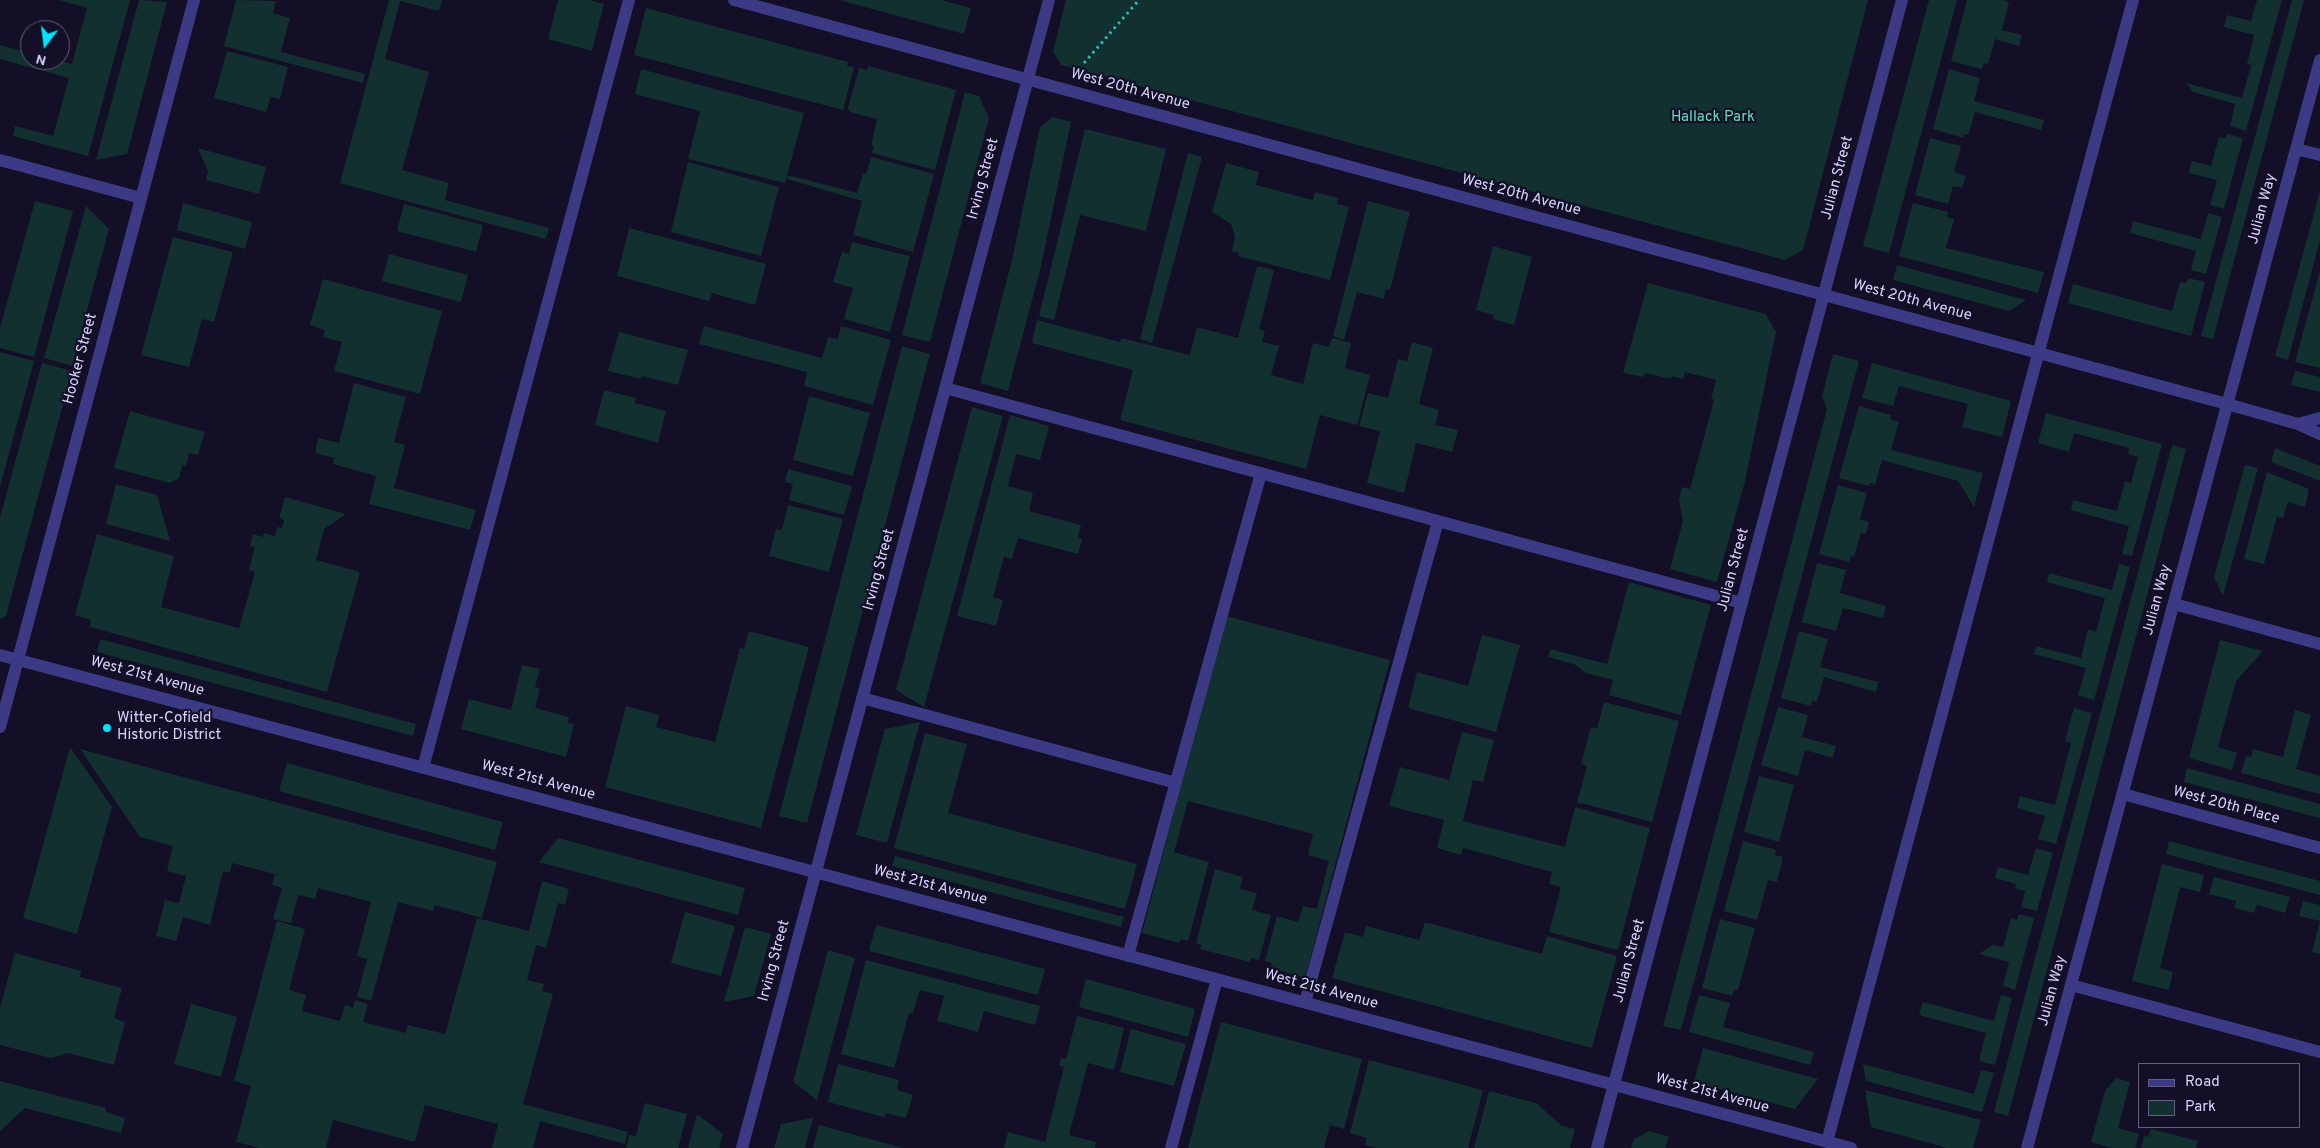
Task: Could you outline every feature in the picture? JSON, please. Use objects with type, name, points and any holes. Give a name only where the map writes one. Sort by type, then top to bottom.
[{"type":"street","name":"Hooker Street","points":[[0,727],[194,0]]},
{"type":"street","points":[[423,768],[629,0]]},
{"type":"street","name":"West 20th Avenue","points":[[734,0],[2227,404],[2298,424],[2320,434]]},
{"type":"street","name":"Irving Street","points":[[742,1148],[1049,0]]},
{"type":"street","name":"Julian Street","points":[[1597,1148],[1902,0]]},
{"type":"street","points":[[1827,1142],[2132,0]]},
{"type":"street","name":"Julian Way","points":[[2028,1148],[2320,60]]},
{"type":"street","points":[[2296,149],[2320,155]]},
{"type":"street","points":[[0,160],[141,198]]},
{"type":"street","points":[[945,388],[1742,603]]},
{"type":"street","points":[[2298,424],[2320,418]]},
{"type":"street","points":[[1128,956],[1261,473]]},
{"type":"street","points":[[1305,1002],[1438,521]]},
{"type":"street","points":[[2174,604],[2320,644]]},
{"type":"street","name":"West 21st Avenue","points":[[0,655],[1851,1148]]},
{"type":"street","points":[[862,698],[1176,783]]},
{"type":"street","name":"West 20th Place","points":[[2123,794],[2320,848]]},
{"type":"street","points":[[1171,1148],[1216,979]]},
{"type":"street","points":[[2071,985],[2320,1052]]},
{"type":"path","points":[[1084,63],[1139,0]]},
{"type":"green space","points":[[59,0],[130,0],[88,156],[13,136],[15,126],[53,136],[69,78],[40,70],[70,70],[70,64],[72,64],[87,8]]},
{"type":"green space","points":[[139,0],[167,2],[127,154],[96,160]]},
{"type":"green space","points":[[236,0],[276,1],[273,13],[290,18],[281,52],[365,74],[363,83],[224,46]]},
{"type":"green space","points":[[389,0],[442,0],[439,11],[400,1],[385,59],[429,72],[402,170],[449,183],[445,200],[549,228],[546,239],[340,183]]},
{"type":"green space","points":[[558,0],[589,0],[604,4],[592,51],[548,39]]},
{"type":"green space","points":[[839,0],[941,0],[971,8],[964,34]]},
{"type":"green space","name":"Hallack Park","points":[[1066,0],[1868,0],[1803,250],[1785,260],[1061,65],[1053,51]]},
{"type":"green space","points":[[1929,0],[1957,0],[1889,253],[1863,246]]},
{"type":"green space","points":[[1967,0],[2003,0],[2009,3],[2002,30],[2022,35],[2019,46],[1995,39],[1988,64],[1984,63],[1982,69],[1951,61]]},
{"type":"green space","points":[[2257,0],[2282,0],[2246,131],[2230,126],[2235,104],[2193,92],[2186,83],[2242,98],[2251,65],[2247,64],[2254,35],[2224,27],[2227,15],[2251,21]]},
{"type":"green space","points":[[2292,0],[2304,0],[2213,339],[2201,336]]},
{"type":"green space","points":[[646,8],[848,62],[847,66],[854,67],[843,110],[634,55]]},
{"type":"green space","points":[[0,45],[20,50],[20,65],[0,59]]},
{"type":"green space","points":[[227,51],[288,67],[280,99],[271,97],[266,112],[214,98]]},
{"type":"green space","points":[[868,66],[956,90],[935,170],[872,153],[874,146],[871,145],[877,119],[850,112],[848,108],[859,68],[867,70]]},
{"type":"green space","points":[[641,69],[804,113],[785,183],[688,159],[700,111],[635,94]]},
{"type":"green space","points":[[1949,69],[1980,78],[1974,101],[2044,120],[2041,130],[1975,112],[1968,135],[1964,134],[1963,138],[1933,129]]},
{"type":"green space","points":[[965,92],[979,96],[989,118],[930,342],[902,335]]},
{"type":"green space","points":[[1053,117],[1071,122],[1041,266],[1008,391],[980,383],[1012,260],[1040,127]]},
{"type":"green space","points":[[1085,129],[1166,149],[1146,231],[1080,215],[1054,320],[1039,316]]},
{"type":"green space","points":[[2227,134],[2243,138],[2224,209],[2210,205],[2217,180],[2189,173],[2192,161],[2211,166],[2219,137],[2225,138]]},
{"type":"green space","points":[[1930,138],[1961,146],[1954,172],[1966,176],[1962,188],[1953,186],[1948,204],[1915,195]]},
{"type":"green space","points":[[198,148],[266,167],[259,194],[206,180],[208,171]]},
{"type":"green space","points":[[1188,153],[1202,157],[1152,343],[1140,339]]},
{"type":"green space","points":[[871,157],[934,174],[913,252],[853,235],[862,201],[787,179],[788,175],[857,193],[863,173],[866,174]]},
{"type":"green space","points":[[688,162],[779,187],[761,256],[671,232]]},
{"type":"green space","points":[[1226,163],[1259,172],[1256,185],[1313,200],[1315,192],[1338,198],[1337,204],[1349,207],[1330,280],[1238,256],[1239,253],[1232,251],[1235,237],[1231,224],[1212,212]]},
{"type":"green space","points":[[2320,191],[2320,240],[2288,360],[2275,356]]},
{"type":"green space","points":[[35,201],[73,211],[34,357],[0,348],[0,328]]},
{"type":"green space","points":[[1368,201],[1410,212],[1390,290],[1386,289],[1384,299],[1357,292],[1344,340],[1333,336]]},
{"type":"green space","points":[[183,203],[252,222],[245,249],[177,230]]},
{"type":"green space","points":[[1913,203],[1948,212],[1947,217],[1954,219],[1946,248],[2044,272],[2038,293],[1899,256]]},
{"type":"green space","points":[[404,204],[483,225],[476,252],[397,231]]},
{"type":"green space","points":[[86,206],[109,229],[72,366],[44,358]]},
{"type":"green space","points":[[2208,213],[2222,217],[2206,274],[2191,270],[2196,251],[2130,233],[2133,221],[2201,239]]},
{"type":"green space","points":[[629,228],[766,264],[755,305],[712,293],[709,301],[617,276]]},
{"type":"green space","points":[[173,237],[233,252],[214,322],[202,319],[189,367],[141,355]]},
{"type":"green space","points":[[852,242],[910,256],[890,332],[844,319],[853,288],[833,282],[842,252],[849,254]]},
{"type":"green space","points":[[1493,246],[1532,257],[1514,325],[1493,319],[1494,315],[1476,310]]},
{"type":"green space","points":[[389,254],[468,275],[461,302],[382,281]]},
{"type":"green space","points":[[1897,265],[2026,300],[2009,311],[1893,280]]},
{"type":"green space","points":[[1257,266],[1274,270],[1259,329],[1265,331],[1262,342],[1279,346],[1271,375],[1303,384],[1313,343],[1329,347],[1332,338],[1351,343],[1345,368],[1370,375],[1357,425],[1320,415],[1306,469],[1120,420],[1133,370],[1032,343],[1037,320],[1120,342],[1121,338],[1190,355],[1197,327],[1238,338]]},
{"type":"green space","points":[[2320,271],[2320,368],[2295,362]]},
{"type":"green space","points":[[2188,278],[2205,282],[2191,336],[2068,303],[2073,284],[2172,311],[2180,282],[2186,283]]},
{"type":"green space","points":[[323,279],[442,311],[420,394],[334,371],[342,342],[323,337],[325,330],[310,325]]},
{"type":"green space","points":[[1648,283],[1766,314],[1776,332],[1745,481],[1717,582],[1670,569],[1683,521],[1679,500],[1682,487],[1690,489],[1714,400],[1711,399],[1716,380],[1685,372],[1683,379],[1672,376],[1671,379],[1645,373],[1644,377],[1623,373]]},
{"type":"green space","points":[[704,326],[822,358],[828,337],[838,339],[841,326],[891,340],[873,405],[804,386],[807,372],[699,344]]},
{"type":"green space","points":[[619,332],[688,350],[678,385],[642,376],[641,379],[608,371]]},
{"type":"green space","points":[[1412,342],[1433,348],[1419,404],[1439,410],[1435,425],[1458,430],[1452,452],[1416,443],[1404,493],[1367,483],[1380,431],[1359,426],[1368,393],[1388,398],[1398,359],[1407,361]]},
{"type":"green space","points":[[902,346],[930,354],[807,823],[779,816]]},
{"type":"green space","points":[[0,352],[34,361],[0,487]]},
{"type":"green space","points":[[1833,354],[1859,361],[1681,1030],[1663,1026],[1827,409],[1822,396]]},
{"type":"green space","points":[[42,363],[72,371],[6,616],[0,619],[0,518]]},
{"type":"green space","points":[[1872,363],[2011,401],[2002,437],[1962,427],[1968,404],[1899,386],[1893,406],[1862,398]]},
{"type":"green space","points":[[2295,371],[2320,377],[2320,392],[2291,385]]},
{"type":"green space","points":[[354,383],[406,397],[394,442],[405,445],[394,488],[476,510],[470,530],[369,504],[376,476],[333,464],[334,458],[315,453],[318,438],[339,443]]},
{"type":"green space","points":[[604,390],[636,398],[635,403],[666,411],[658,443],[595,425]]},
{"type":"green space","points":[[809,396],[870,413],[853,476],[793,460]]},
{"type":"green space","points":[[1859,406],[1891,415],[1890,419],[1899,422],[1891,450],[1983,473],[1974,507],[1958,481],[1882,460],[1875,485],[1870,483],[1869,486],[1839,478]]},
{"type":"green space","points":[[972,407],[1003,416],[924,707],[896,690]]},
{"type":"green space","points":[[130,411],[205,432],[198,455],[189,453],[186,466],[182,465],[179,478],[170,483],[114,468]]},
{"type":"green space","points":[[2046,413],[2162,444],[2132,556],[2122,554],[2129,526],[2071,510],[2073,500],[2117,511],[2125,481],[2131,483],[2138,457],[2128,454],[2129,448],[2074,433],[2069,452],[2038,443]]},
{"type":"green space","points":[[1010,415],[1049,426],[1040,460],[1016,454],[1008,486],[1033,493],[1029,511],[1081,525],[1078,538],[1082,539],[1078,554],[1018,538],[1012,559],[1004,557],[993,597],[1003,600],[996,626],[957,616]]},
{"type":"green space","points":[[2172,445],[2186,449],[2008,1116],[1994,1112]]},
{"type":"green space","points":[[2275,448],[2320,466],[2320,481],[2271,462]]},
{"type":"green space","points":[[2245,465],[2258,468],[2223,596],[2214,577]]},
{"type":"green space","points":[[788,469],[852,486],[844,515],[789,500],[793,484],[785,482]]},
{"type":"green space","points":[[2267,472],[2309,489],[2305,507],[2288,502],[2283,518],[2277,516],[2264,564],[2244,559]]},
{"type":"green space","points":[[116,484],[157,495],[170,541],[106,524]]},
{"type":"green space","points":[[1838,485],[1867,493],[1860,519],[1869,522],[1866,534],[1861,533],[1854,557],[1851,556],[1849,562],[1819,554]]},
{"type":"green space","points":[[285,497],[346,514],[324,529],[316,560],[360,572],[327,692],[90,627],[91,620],[75,615],[97,534],[174,556],[161,607],[239,628],[255,572],[249,570],[255,547],[250,546],[253,534],[263,537],[264,533],[275,536],[277,527],[282,528],[284,520],[279,518]]},
{"type":"green space","points":[[788,505],[843,519],[829,572],[769,556],[776,529],[782,530]]},
{"type":"green space","points":[[1817,563],[1846,570],[1840,593],[1886,606],[1883,618],[1843,608],[1836,631],[1802,622]]},
{"type":"green space","points":[[2119,564],[2130,567],[2094,700],[2078,695],[2086,668],[2034,654],[2036,646],[2081,658],[2088,629],[2096,632],[2105,598],[2047,582],[2049,573],[2112,590]]},
{"type":"green space","points":[[1629,582],[1711,605],[1681,715],[1609,695],[1613,680],[1586,673],[1574,664],[1548,657],[1550,649],[1607,664]]},
{"type":"green space","points":[[1226,616],[1390,660],[1305,978],[1271,968],[1272,963],[1265,961],[1277,916],[1298,922],[1303,906],[1317,909],[1329,861],[1308,855],[1313,834],[1188,801],[1174,852],[1209,862],[1188,941],[1181,939],[1179,943],[1142,933]]},
{"type":"green space","points":[[749,631],[809,647],[761,828],[605,787],[626,706],[659,715],[656,727],[715,742],[740,648],[744,649]]},
{"type":"green space","points":[[1799,631],[1828,639],[1820,667],[1878,682],[1876,692],[1824,677],[1817,702],[1812,701],[1811,706],[1781,698]]},
{"type":"green space","points":[[1482,635],[1520,645],[1496,732],[1408,708],[1417,672],[1468,686]]},
{"type":"green space","points":[[100,639],[416,724],[413,736],[97,652]]},
{"type":"green space","points":[[2220,640],[2263,651],[2236,681],[2218,747],[2237,753],[2232,770],[2189,758]]},
{"type":"green space","points":[[522,665],[540,669],[535,687],[540,689],[535,708],[569,717],[568,723],[574,724],[566,757],[461,729],[469,699],[511,710]]},
{"type":"green space","points":[[1604,702],[1679,721],[1652,822],[1577,802],[1587,766],[1581,764],[1591,727],[1597,728]]},
{"type":"green space","points":[[1778,707],[1808,715],[1802,737],[1836,746],[1833,758],[1805,750],[1798,776],[1761,765]]},
{"type":"green space","points":[[2074,708],[2092,713],[2056,844],[2038,839],[2045,816],[2017,808],[2020,796],[2055,805],[2071,743],[2065,741]]},
{"type":"green space","points":[[2295,710],[2311,715],[2296,769],[2320,776],[2320,794],[2241,773],[2246,756],[2251,757],[2253,749],[2283,757]]},
{"type":"green space","points":[[920,722],[887,843],[856,835],[885,729]]},
{"type":"green space","points":[[1462,732],[1494,740],[1483,782],[1473,780],[1463,821],[1565,847],[1575,807],[1650,828],[1618,950],[1549,932],[1561,887],[1549,884],[1552,872],[1463,848],[1461,855],[1437,848],[1444,820],[1389,806],[1400,767],[1449,780]]},
{"type":"green space","points":[[925,733],[967,744],[948,813],[1137,864],[1125,909],[894,848]]},
{"type":"green space","points":[[70,747],[112,807],[77,934],[23,918]]},
{"type":"green space","points":[[80,749],[497,862],[482,918],[435,905],[433,911],[398,902],[371,1001],[357,997],[367,959],[357,956],[371,902],[318,888],[315,899],[298,895],[291,923],[273,919],[282,888],[272,885],[275,874],[232,863],[230,873],[223,871],[210,925],[183,917],[176,941],[156,936],[165,900],[179,903],[186,876],[167,871],[173,846],[140,837]]},
{"type":"green space","points":[[287,763],[503,822],[495,850],[279,791]]},
{"type":"green space","points":[[2187,768],[2320,804],[2320,818],[2184,782]]},
{"type":"green space","points":[[1759,776],[1794,785],[1779,842],[1744,832]]},
{"type":"green space","points":[[558,838],[745,888],[738,915],[539,862]]},
{"type":"green space","points":[[1743,841],[1776,850],[1775,855],[1783,857],[1777,882],[1768,880],[1757,920],[1724,911]]},
{"type":"green space","points":[[2169,841],[2320,881],[2320,895],[2166,854]]},
{"type":"green space","points":[[2036,848],[2053,853],[2037,911],[2021,907],[2025,891],[2015,888],[2016,884],[1995,878],[1998,867],[2028,875]]},
{"type":"green space","points":[[895,856],[1124,917],[1121,927],[892,866]]},
{"type":"green space","points":[[2162,864],[2204,875],[2200,892],[2180,887],[2160,968],[2173,972],[2169,990],[2132,981]]},
{"type":"green space","points":[[1215,869],[1243,877],[1240,889],[1257,893],[1252,910],[1271,915],[1259,960],[1251,958],[1250,962],[1200,949],[1201,945],[1196,943]]},
{"type":"green space","points":[[2214,877],[2290,897],[2285,913],[2257,905],[2254,913],[2235,908],[2236,901],[2209,894]]},
{"type":"green space","points":[[542,881],[569,889],[565,905],[558,903],[546,948],[536,945],[527,980],[544,984],[542,991],[553,994],[523,1104],[628,1132],[625,1144],[540,1121],[533,1148],[492,1148],[498,1124],[425,1105],[415,1142],[333,1120],[326,1148],[260,1148],[236,1142],[251,1086],[234,1081],[277,921],[305,929],[289,990],[306,995],[302,1011],[340,1021],[345,1005],[353,1008],[355,1000],[368,1004],[363,1022],[406,1033],[408,1025],[445,1034],[477,918],[529,931]]},
{"type":"green space","points":[[2303,901],[2320,905],[2320,921],[2299,916]]},
{"type":"green space","points":[[685,912],[735,926],[721,976],[671,963]]},
{"type":"green space","points":[[2019,914],[2034,918],[2015,990],[2003,986],[2009,962],[1979,954],[1992,945],[2003,947],[2011,918],[2017,920]]},
{"type":"green space","points":[[1720,919],[1755,928],[1738,990],[1734,990],[1732,996],[1702,988]]},
{"type":"green space","points":[[2320,921],[2320,954],[2312,952]]},
{"type":"green space","points":[[1425,922],[1542,954],[1547,936],[1617,956],[1592,1048],[1332,978],[1345,932],[1363,937],[1366,926],[1419,940]]},
{"type":"green space","points":[[876,925],[1045,969],[1038,995],[869,951]]},
{"type":"green space","points":[[745,927],[771,934],[754,996],[724,1002]]},
{"type":"green space","points":[[828,950],[855,958],[817,1100],[793,1082]]},
{"type":"green space","points":[[15,953],[81,971],[80,977],[122,988],[114,1018],[125,1022],[114,1065],[68,1053],[51,1058],[0,1045],[0,1008]]},
{"type":"green space","points":[[866,960],[1040,1006],[1035,1025],[984,1011],[978,1032],[937,1021],[944,996],[920,990],[913,1013],[909,1013],[894,1068],[841,1054]]},
{"type":"green space","points":[[1086,979],[1195,1009],[1188,1037],[1079,1007]]},
{"type":"green space","points":[[1699,995],[1730,1003],[1723,1027],[1814,1052],[1810,1065],[1689,1032]]},
{"type":"green space","points":[[2001,995],[2012,998],[1995,1065],[1979,1061],[1986,1033],[1919,1015],[1923,1002],[1994,1021]]},
{"type":"green space","points":[[191,1004],[237,1017],[221,1077],[174,1064]]},
{"type":"green space","points":[[1077,1016],[1124,1028],[1114,1070],[1088,1063],[1069,1135],[1096,1142],[1095,1148],[1004,1148],[1008,1132],[1045,1142],[1064,1067],[1059,1065],[1061,1058],[1066,1059]]},
{"type":"green space","points":[[1221,1022],[1362,1059],[1344,1129],[1330,1125],[1324,1148],[1188,1148]]},
{"type":"green space","points":[[1131,1029],[1186,1044],[1174,1086],[1120,1072]]},
{"type":"green space","points":[[1703,1048],[1818,1079],[1795,1109],[1694,1082]]},
{"type":"green space","points":[[1369,1060],[1483,1090],[1468,1148],[1377,1148],[1365,1145],[1367,1138],[1350,1133]]},
{"type":"green space","points":[[838,1064],[899,1080],[897,1090],[913,1095],[906,1118],[886,1113],[884,1117],[828,1102]]},
{"type":"green space","points":[[1863,1064],[1974,1094],[1981,1070],[1994,1073],[1982,1112],[1866,1081]]},
{"type":"green space","points":[[2116,1078],[2130,1082],[2118,1128],[2139,1134],[2135,1148],[2112,1148],[2091,1142],[2105,1091]]},
{"type":"green space","points":[[0,1081],[106,1108],[106,1112],[125,1118],[121,1133],[25,1108],[0,1131]]},
{"type":"green space","points":[[1865,1090],[1981,1120],[1973,1148],[1947,1148],[1871,1127]]},
{"type":"green space","points":[[1489,1091],[1536,1103],[1562,1126],[1575,1129],[1570,1148],[1474,1148]]},
{"type":"green space","points":[[645,1103],[687,1114],[678,1148],[626,1148],[629,1135],[636,1136]]},
{"type":"green space","points":[[697,1114],[723,1134],[719,1148],[688,1148]]},
{"type":"green space","points":[[813,1118],[805,1148],[774,1148],[781,1124]]},
{"type":"green space","points":[[819,1125],[903,1148],[813,1148]]},
{"type":"green space","points":[[2151,1129],[2198,1141],[2196,1148],[2141,1148],[2144,1136],[2148,1137]]},
{"type":"green space","points":[[1649,1131],[1669,1137],[1665,1148],[1631,1148],[1634,1139]]},
{"type":"place","name":"Witter-Cofield Historic District","points":[[107,728]]}]
